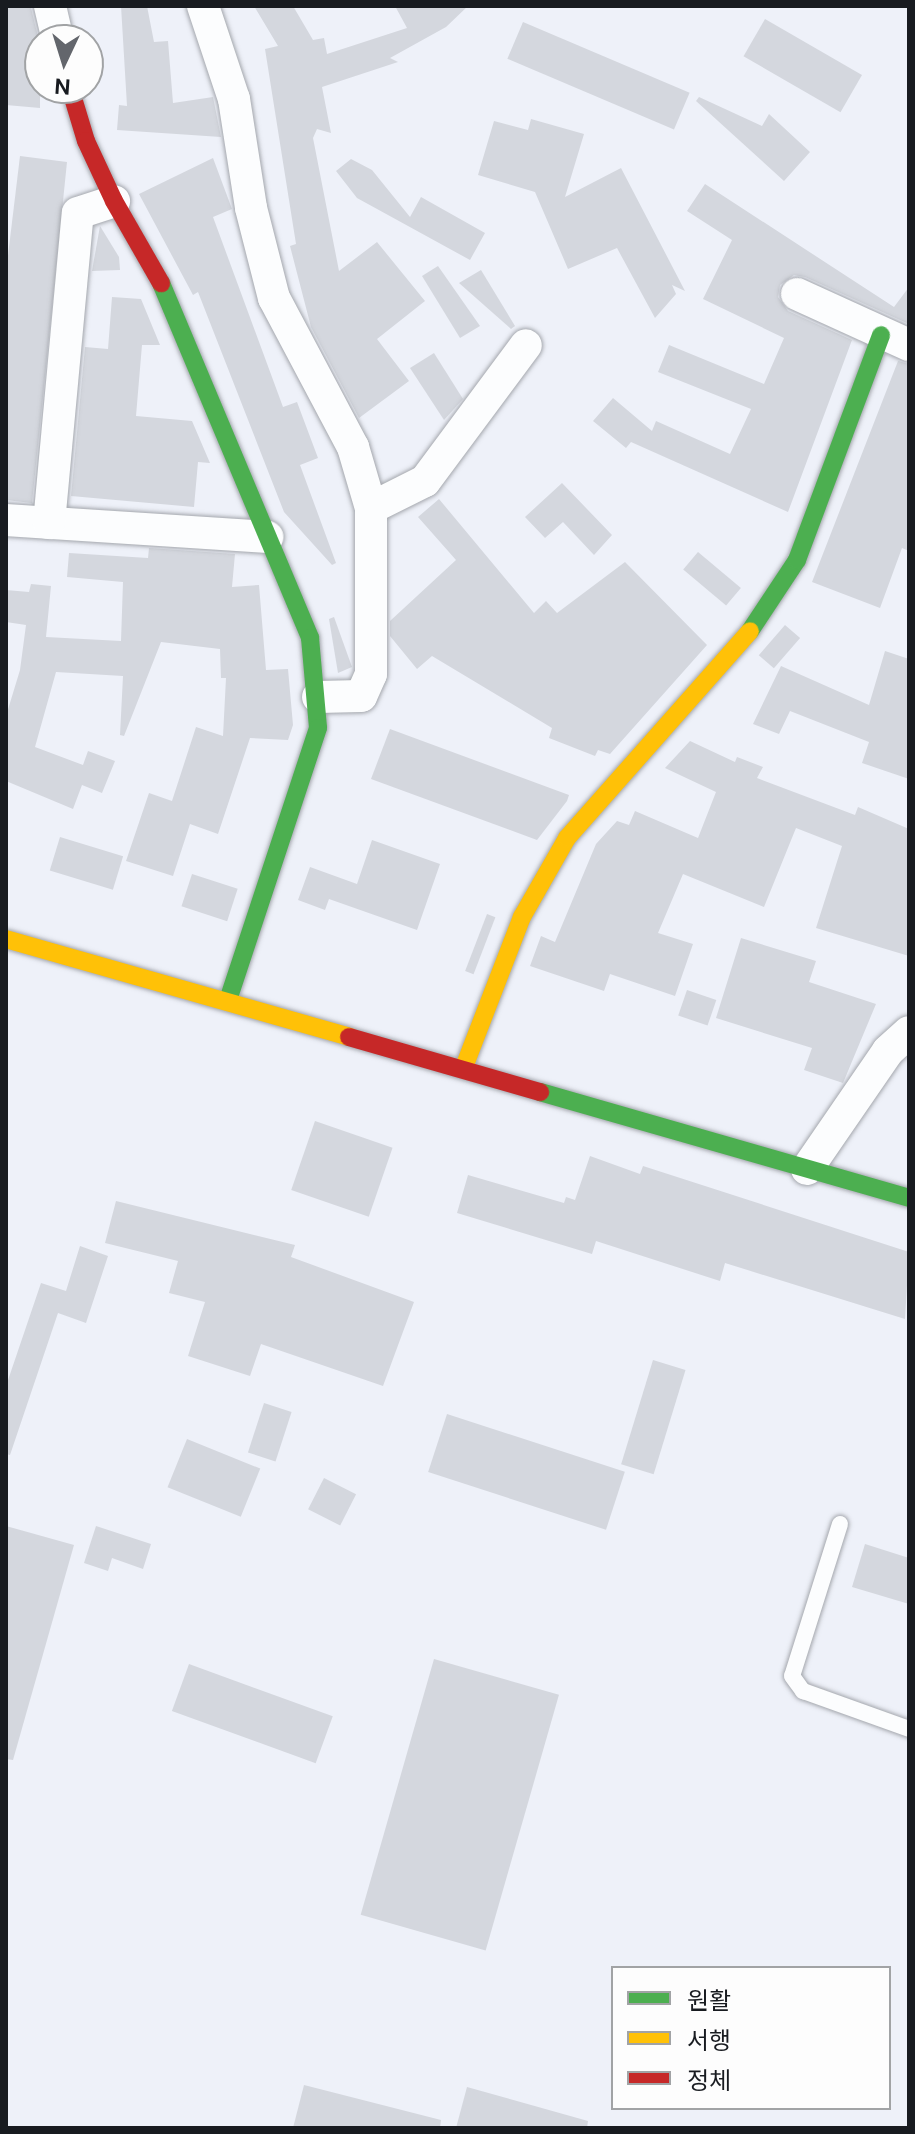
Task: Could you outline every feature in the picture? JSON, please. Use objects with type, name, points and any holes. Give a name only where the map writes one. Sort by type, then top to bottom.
[{"type":"street","points":[[203,6],[234,99],[251,208],[274,298],[353,447],[371,508],[371,674],[361,696],[318,697]]},
{"type":"street","points":[[75,104],[86,141],[114,201],[155,268],[310,638],[318,697],[318,728],[228,1000]]},
{"type":"street","points":[[49,523],[78,213],[114,201]]},
{"type":"street","points":[[464,1067],[522,917],[567,838],[695,699],[754,626],[797,560],[895,340],[797,294]]},
{"type":"street","points":[[371,508],[425,481],[526,345]]},
{"type":"street","points":[[6,520],[267,537]]},
{"type":"street","points":[[6,939],[464,1067],[909,1198]]},
{"type":"street","points":[[807,1169],[888,1051],[909,1032]]},
{"type":"lane","points":[[840,1524],[792,1676],[803,1691],[909,1729]]},
{"type":"building","points":[[6,6],[31,8],[35,24],[24,24],[24,104],[40,104],[40,108],[6,105]]},
{"type":"building","points":[[121,6],[147,6],[154,42],[168,41],[173,103],[213,97],[221,137],[117,130],[119,105],[127,106]]},
{"type":"building","points":[[254,6],[293,6],[313,40],[324,38],[327,54],[407,28],[395,6],[468,6],[446,27],[390,58],[398,62],[322,87],[331,133],[317,129],[313,138],[339,271],[377,242],[425,301],[377,339],[409,381],[359,418],[311,327],[290,246],[296,244],[265,49],[278,46]]},
{"type":"building","points":[[765,19],[862,75],[840,112],[744,56]]},
{"type":"building","points":[[523,22],[690,93],[674,130],[507,59]]},
{"type":"building","points":[[699,97],[762,126],[769,114],[810,152],[784,181],[696,101]]},
{"type":"building","points":[[531,119],[584,134],[565,197],[621,168],[685,291],[672,285],[676,294],[655,318],[617,248],[568,269],[535,192],[478,175],[494,121],[528,130]]},
{"type":"building","points":[[20,156],[67,162],[32,503],[6,500],[6,272]]},
{"type":"building","points":[[213,158],[232,209],[213,217],[283,407],[297,402],[318,458],[300,465],[336,563],[332,565],[284,512],[198,292],[193,295],[139,194]]},
{"type":"building","points":[[351,159],[372,170],[410,217],[421,197],[485,233],[470,260],[357,198],[336,171]]},
{"type":"building","points":[[705,184],[894,307],[909,287],[909,324],[805,277],[794,275],[780,285],[778,297],[788,311],[852,340],[788,512],[631,442],[626,448],[593,421],[613,398],[652,431],[656,421],[730,454],[751,409],[658,372],[669,345],[764,384],[784,338],[703,299],[732,240],[687,211]]},
{"type":"building","points":[[100,226],[119,257],[120,270],[92,271]]},
{"type":"building","points":[[438,266],[480,326],[460,338],[422,276]]},
{"type":"building","points":[[481,270],[515,326],[511,329],[459,283]]},
{"type":"building","points":[[112,297],[141,299],[160,345],[142,345],[136,416],[192,421],[210,463],[198,462],[194,507],[71,496],[85,347],[108,349]]},
{"type":"building","points":[[434,353],[463,399],[444,420],[410,368]]},
{"type":"building","points":[[898,361],[909,364],[909,551],[902,548],[880,608],[812,582]]},
{"type":"building","points":[[562,483],[612,535],[594,555],[563,522],[545,538],[525,517]]},
{"type":"building","points":[[439,499],[534,613],[546,601],[557,613],[625,562],[707,645],[610,754],[598,750],[595,756],[549,738],[552,728],[432,656],[417,669],[390,636],[390,621],[456,560],[418,517]]},
{"type":"building","points":[[149,548],[235,554],[232,587],[259,585],[266,670],[288,669],[293,725],[288,740],[250,738],[218,834],[190,824],[173,876],[126,861],[149,793],[172,801],[196,727],[223,736],[226,678],[221,678],[220,649],[161,642],[124,736],[120,735],[123,676],[56,672],[35,747],[83,765],[88,751],[115,761],[102,793],[82,785],[73,809],[6,781],[6,716],[20,670],[26,625],[6,622],[6,590],[29,592],[31,584],[51,586],[46,637],[121,641],[123,582],[67,577],[69,553],[148,558]]},
{"type":"building","points":[[698,552],[741,588],[726,606],[683,570]]},
{"type":"building","points":[[334,617],[352,667],[338,673],[329,619]]},
{"type":"building","points":[[785,625],[800,638],[774,668],[759,655]]},
{"type":"building","points":[[885,651],[909,659],[909,779],[862,763],[869,742],[790,711],[779,734],[753,724],[781,666],[869,705]]},
{"type":"building","points":[[390,729],[569,795],[567,801],[537,840],[371,779]]},
{"type":"building","points":[[690,741],[735,762],[737,757],[763,767],[757,778],[855,815],[858,807],[909,829],[909,956],[816,928],[842,846],[796,828],[764,907],[683,874],[658,933],[693,944],[675,996],[610,974],[604,991],[530,966],[541,936],[555,942],[596,844],[617,821],[629,825],[635,811],[698,838],[716,792],[665,768]]},
{"type":"building","points":[[60,837],[123,856],[113,890],[50,870]]},
{"type":"building","points":[[372,840],[440,864],[417,930],[329,899],[325,910],[298,900],[310,867],[357,884]]},
{"type":"building","points":[[192,874],[238,889],[227,921],[181,906]]},
{"type":"building","points":[[487,914],[495,917],[474,974],[465,971]]},
{"type":"building","points":[[741,938],[816,961],[809,982],[876,1004],[843,1083],[804,1070],[812,1048],[716,1018]]},
{"type":"building","points":[[687,990],[716,1000],[708,1026],[678,1016]]},
{"type":"building","points":[[315,1121],[393,1148],[369,1217],[291,1190]]},
{"type":"building","points":[[590,1156],[640,1174],[643,1166],[909,1252],[905,1319],[725,1263],[720,1281],[596,1241],[592,1254],[457,1213],[468,1175],[564,1203],[566,1197],[575,1200]]},
{"type":"building","points":[[116,1201],[295,1245],[291,1257],[414,1302],[383,1386],[261,1344],[250,1376],[188,1356],[205,1302],[169,1293],[178,1261],[105,1243]]},
{"type":"building","points":[[80,1246],[108,1256],[86,1323],[58,1313],[10,1455],[6,1454],[6,1386],[41,1283],[66,1291]]},
{"type":"building","points":[[653,1360],[686,1370],[654,1474],[621,1464]]},
{"type":"building","points":[[264,1403],[292,1412],[276,1461],[248,1452]]},
{"type":"building","points":[[447,1414],[625,1472],[606,1530],[428,1472]]},
{"type":"building","points":[[187,1439],[260,1469],[241,1517],[168,1487]]},
{"type":"building","points":[[324,1478],[356,1494],[340,1526],[308,1509]]},
{"type":"building","points":[[6,1526],[74,1545],[13,1760],[6,1759]]},
{"type":"building","points":[[96,1526],[151,1544],[143,1569],[112,1558],[108,1571],[84,1563]]},
{"type":"building","points":[[865,1544],[909,1558],[909,1604],[852,1587]]},
{"type":"building","points":[[434,1659],[559,1695],[486,1951],[361,1915]]},
{"type":"building","points":[[189,1664],[333,1716],[316,1763],[172,1711]]},
{"type":"building","points":[[304,2085],[441,2120],[440,2128],[293,2128]]},
{"type":"building","points":[[467,2087],[588,2121],[587,2128],[456,2128]]},
{"type":"traffic: fast","points":[[161,283],[310,638],[318,728],[228,1000]]},
{"type":"traffic: fast","points":[[750,631],[797,560],[881,335]]},
{"type":"traffic: fast","points":[[540,1092],[909,1198]]},
{"type":"traffic: slow","points":[[464,1067],[522,917],[567,838],[750,631]]},
{"type":"traffic: slow","points":[[6,939],[349,1037]]},
{"type":"traffic: jam","points":[[75,104],[86,141],[114,201],[161,283]]},
{"type":"traffic: jam","points":[[349,1037],[540,1092]]}]
